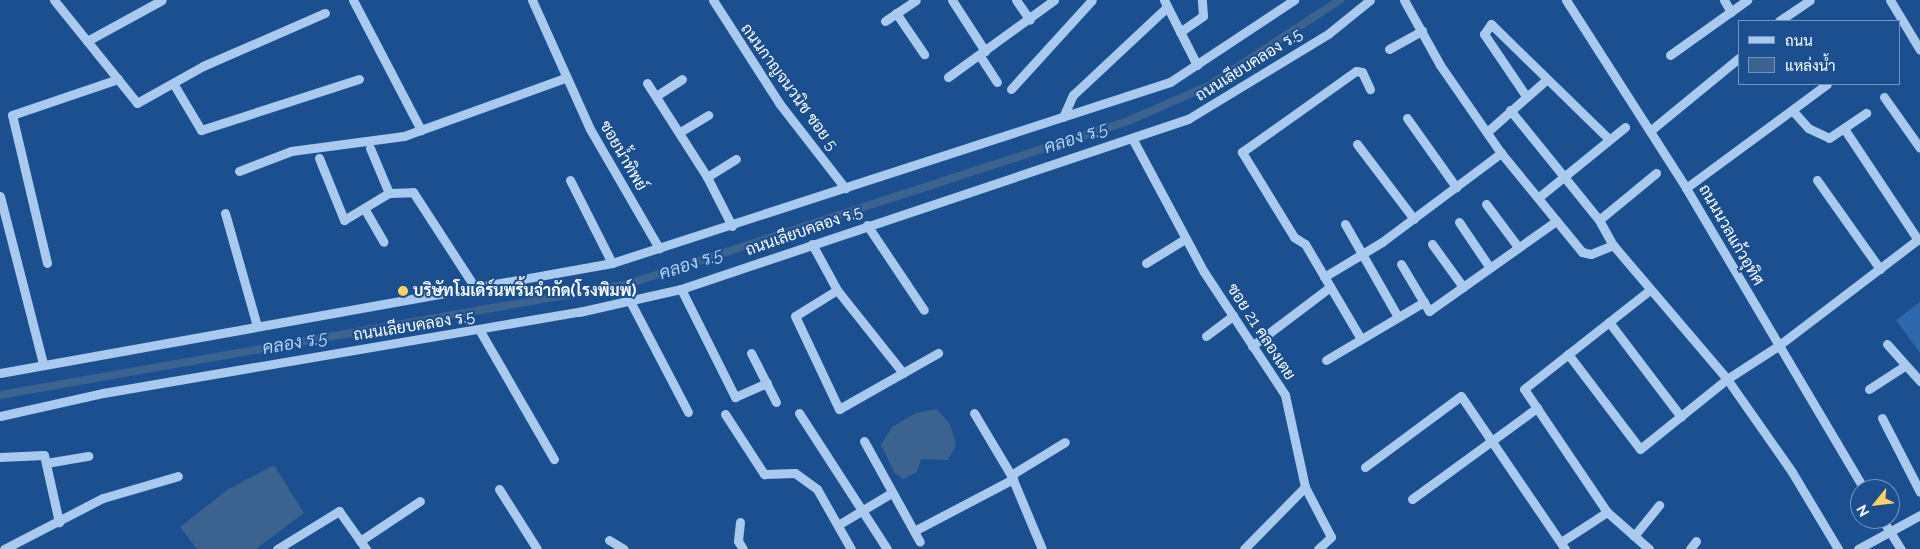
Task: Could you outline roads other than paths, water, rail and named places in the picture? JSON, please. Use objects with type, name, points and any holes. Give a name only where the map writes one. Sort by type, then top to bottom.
[{"type":"street","points":[[54,0],[137,103],[173,83],[325,13]]},
{"type":"street","points":[[87,41],[162,0]]},
{"type":"street","points":[[353,0],[421,130]]},
{"type":"street","name":"ซอยน้ำทิพย์","points":[[532,0],[565,78],[659,248]]},
{"type":"street","name":"ถนนกาญจนวนิช ซอย 5","points":[[713,0],[779,104],[845,188]]},
{"type":"street","points":[[885,21],[916,0]]},
{"type":"street","points":[[952,0],[997,82]]},
{"type":"street","points":[[1016,0],[1030,20]]},
{"type":"street","points":[[948,77],[1030,20],[1054,0]]},
{"type":"street","points":[[1011,89],[1092,0]]},
{"type":"street","points":[[1180,32],[1203,16],[1202,0]]},
{"type":"street","name":"ถนนเลียบคลอง ร.5","points":[[0,373],[257,326],[476,289],[612,263],[732,226],[1170,82],[1294,0]]},
{"type":"street","name":"ถนนเลียบคลอง ร.5","points":[[0,416],[103,393],[480,330],[631,302],[682,289],[867,225],[1132,138],[1218,104],[1356,15],[1370,0]]},
{"type":"street","points":[[1404,0],[1501,153],[1556,220],[1587,254],[1613,245]]},
{"type":"street","name":"ถนนนวลแก้วอุทิศ","points":[[1566,0],[1686,188],[1858,479]]},
{"type":"street","points":[[1724,0],[1731,12]]},
{"type":"street","points":[[1670,56],[1747,0]]},
{"type":"street","points":[[1890,0],[1920,50]]},
{"type":"street","points":[[1780,20],[1806,3]]},
{"type":"street","points":[[1063,117],[1073,95],[1165,4],[1197,65]]},
{"type":"street","points":[[896,14],[924,54]]},
{"type":"street","points":[[1526,96],[1484,34],[1487,27],[1491,24],[1546,80],[1609,139]]},
{"type":"street","points":[[1900,32],[1907,28]]},
{"type":"street","points":[[1389,49],[1422,31]]},
{"type":"street","points":[[1650,131],[1738,59]]},
{"type":"street","points":[[1361,339],[1324,277],[1242,152],[1356,72],[1362,72],[1370,88]]},
{"type":"street","points":[[239,171],[291,150],[388,139],[421,130],[565,78]]},
{"type":"street","points":[[173,83],[201,130],[359,79]]},
{"type":"street","points":[[656,96],[682,79]]},
{"type":"street","points":[[48,263],[12,115],[118,80]]},
{"type":"street","points":[[1487,132],[1546,80]]},
{"type":"street","points":[[647,83],[707,177],[732,226]]},
{"type":"street","points":[[1686,188],[1826,85]]},
{"type":"street","points":[[1884,97],[1920,148]]},
{"type":"street","points":[[1510,110],[1599,220],[1613,245],[1727,378],[1792,472],[1838,549]]},
{"type":"street","points":[[1792,110],[1823,137],[1832,138],[1866,113]]},
{"type":"street","points":[[680,132],[708,115]]},
{"type":"street","points":[[1407,118],[1456,187]]},
{"type":"street","points":[[1539,197],[1563,175],[1625,127]]},
{"type":"street","points":[[1568,354],[1640,449],[1727,378],[1778,346],[1919,239],[1845,130]]},
{"type":"street","name":"ซอย 21 คลองเตย","points":[[1132,138],[1185,239],[1284,395],[1305,487],[1331,537],[1318,549]]},
{"type":"street","points":[[1357,144],[1414,219]]},
{"type":"street","points":[[370,148],[389,193]]},
{"type":"street","points":[[1324,277],[1414,219],[1501,153]]},
{"type":"street","points":[[319,158],[344,220],[389,193],[414,192],[476,289]]},
{"type":"street","points":[[707,177],[736,159]]},
{"type":"street","points":[[1599,220],[1656,173]]},
{"type":"street","points":[[570,180],[612,263]]},
{"type":"street","points":[[1817,180],[1880,269]]},
{"type":"street","points":[[0,196],[43,364]]},
{"type":"street","points":[[1486,204],[1518,247]]},
{"type":"street","points":[[364,208],[384,242]]},
{"type":"street","points":[[225,213],[257,326]]},
{"type":"street","points":[[1400,264],[1429,311],[1556,220]]},
{"type":"street","points":[[1459,222],[1490,268]]},
{"type":"street","points":[[1345,224],[1398,317]]},
{"type":"street","points":[[867,225],[924,310]]},
{"type":"street","points":[[1146,262],[1185,239]]},
{"type":"street","points":[[812,244],[836,290],[903,373]]},
{"type":"street","points":[[1432,244],[1463,287]]},
{"type":"street","points":[[1252,346],[1330,287]]},
{"type":"street","points":[[682,289],[735,397],[767,383]]},
{"type":"street","points":[[836,290],[795,316],[839,409],[938,353]]},
{"type":"street","points":[[1649,549],[1607,512],[1524,389],[1650,290]]},
{"type":"street","points":[[631,302],[688,412]]},
{"type":"street","points":[[1326,360],[1424,302]]},
{"type":"street","points":[[1206,336],[1233,316]]},
{"type":"street","points":[[1609,322],[1681,417]]},
{"type":"street","points":[[480,330],[554,459]]},
{"type":"street","points":[[1888,344],[1903,367],[1920,381]]},
{"type":"street","points":[[751,353],[776,402]]},
{"type":"street","points":[[1869,389],[1903,367]]},
{"type":"street","points":[[1365,467],[1461,396],[1563,546],[1607,512]]},
{"type":"street","points":[[1412,499],[1536,408]]},
{"type":"street","points":[[974,413],[1012,477],[1042,549]]},
{"type":"street","points":[[725,414],[759,469],[769,475],[795,473],[817,489],[851,549]]},
{"type":"street","points":[[799,414],[866,510],[887,549]]},
{"type":"street","points":[[1882,418],[1920,492]]},
{"type":"street","points":[[864,441],[920,542]]},
{"type":"street","points":[[914,530],[1012,477],[1065,442]]},
{"type":"street","points":[[0,457],[40,452],[46,463],[59,522]]},
{"type":"street","points":[[46,463],[88,456]]},
{"type":"street","points":[[4,549],[102,498],[178,476]]},
{"type":"street","points":[[1244,549],[1305,487]]},
{"type":"street","points":[[499,489],[537,549]]},
{"type":"street","points":[[838,524],[866,510],[888,495]]},
{"type":"street","points":[[277,549],[339,511],[363,545],[420,501]]},
{"type":"street","points":[[1634,536],[1659,505]]},
{"type":"street","points":[[1858,549],[1888,530],[1920,516]]},
{"type":"street","points":[[740,522],[738,540],[742,549]]},
{"type":"street","points":[[1888,530],[1901,549]]},
{"type":"street","points":[[609,540],[621,548]]},
{"type":"water","points":[[937,409],[950,424],[956,445],[948,460],[921,459],[917,472],[903,479],[894,472],[881,445],[892,427],[916,413]]},
{"type":"water","points":[[274,465],[304,513],[256,549],[197,549],[180,527],[227,490]]},
{"type":"waterway","name":"คลอง ร.5","points":[[0,395],[628,284],[1128,121],[1208,86],[1340,0]]},
{"type":"place","name":"บริษัทโมเดิร์นพริ้นจำกัด(โรงพิมพ์)","points":[[403,291]]}]
